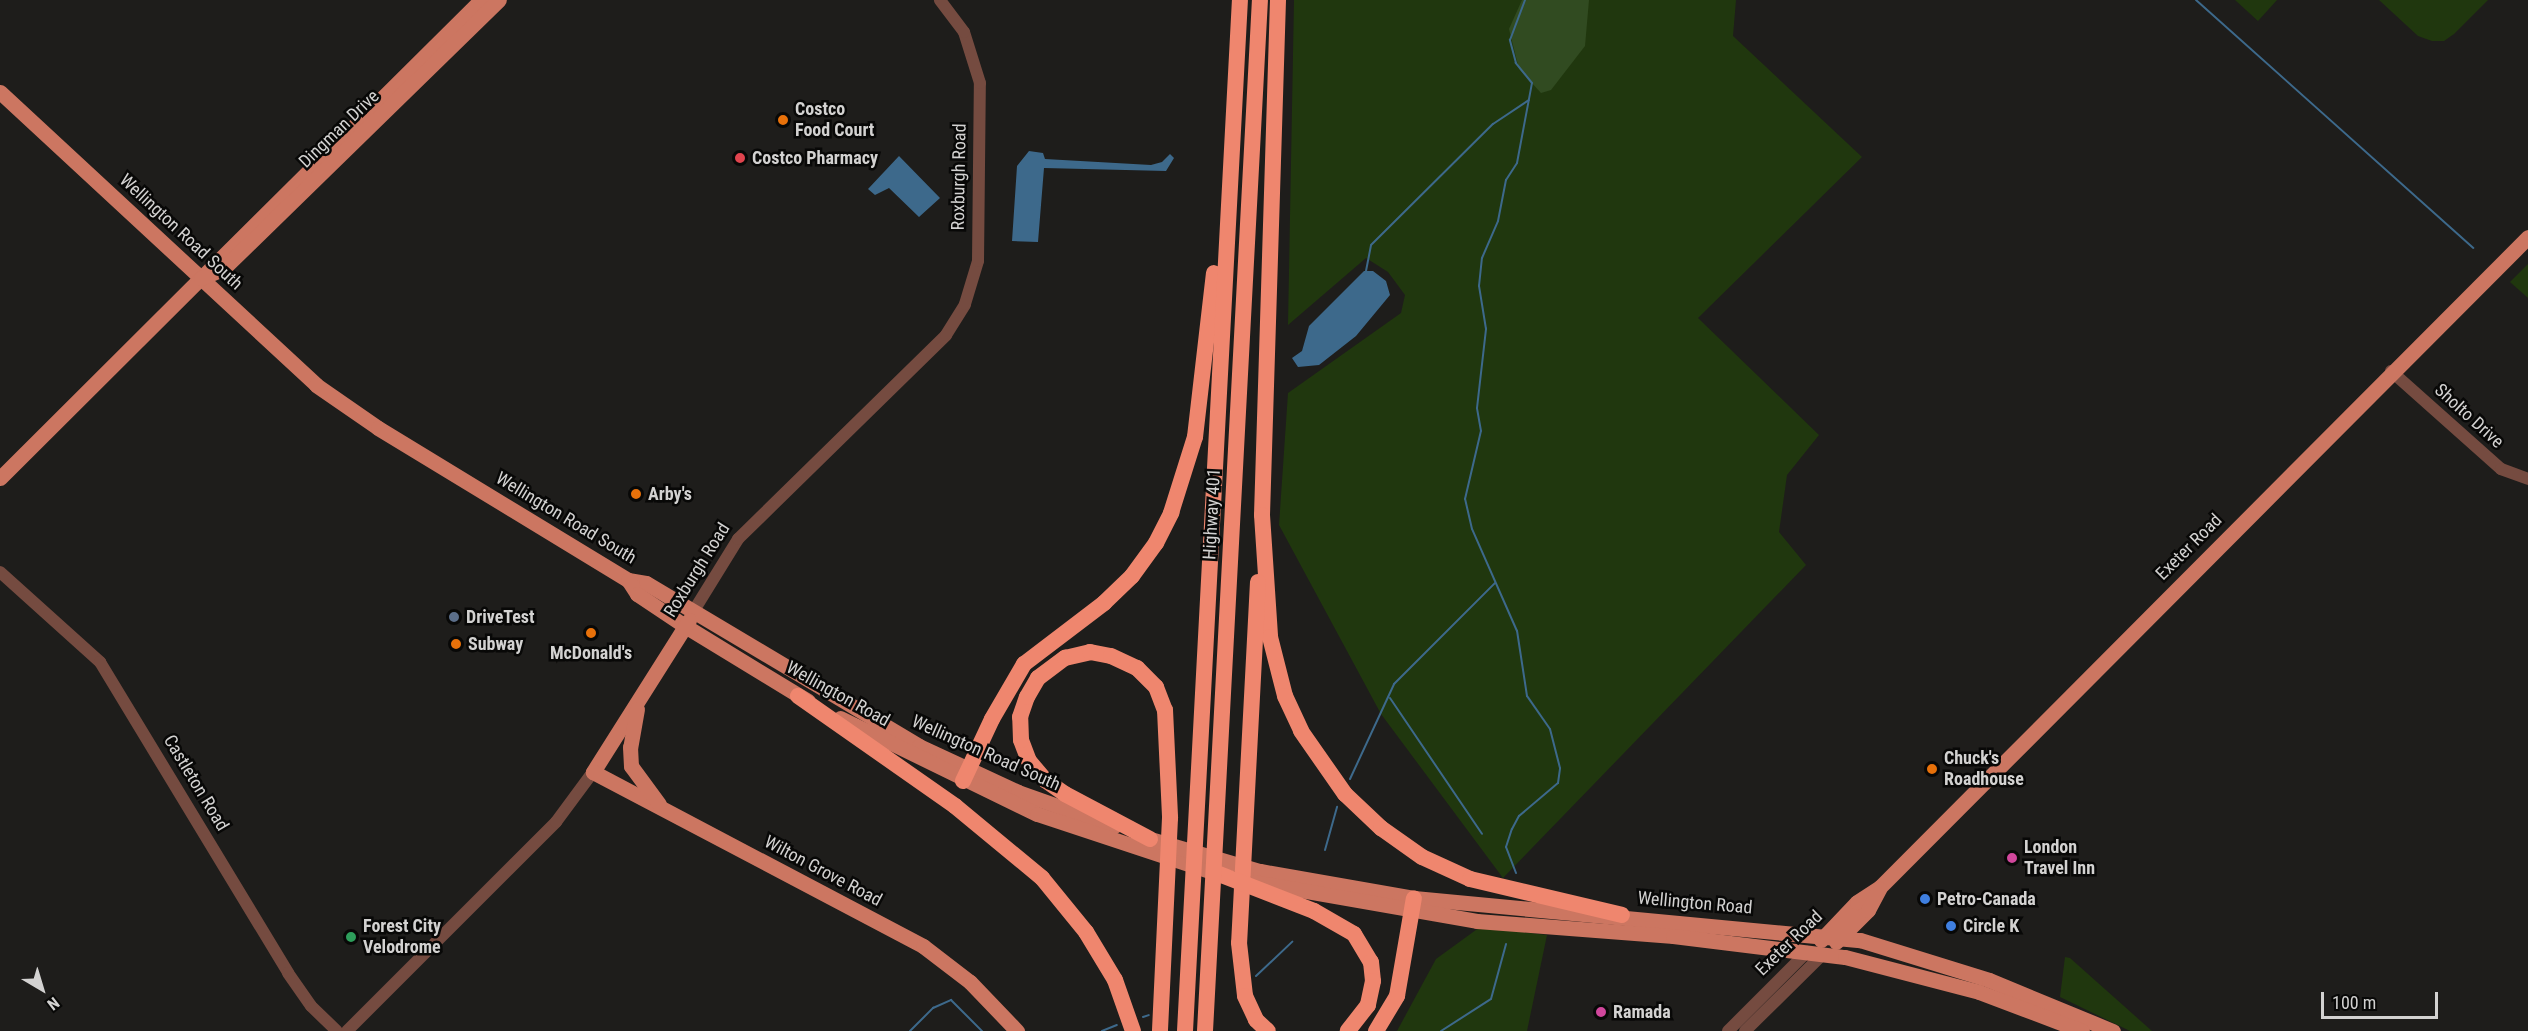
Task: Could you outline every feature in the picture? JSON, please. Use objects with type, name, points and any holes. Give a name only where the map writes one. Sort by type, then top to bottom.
[{"type":"highway","name":"Highway 401","points":[[1185,1031],[1240,0]]},
{"type":"highway","name":"Highway 401","points":[[1205,1031],[1260,0]]},
{"type":"highway","points":[[1268,1031],[1256,1020],[1245,996],[1239,944],[1249,708],[1262,515],[1278,0]]},
{"type":"highway","points":[[965,776],[992,719],[1024,664],[1104,603],[1132,576],[1156,543],[1171,513],[1195,437],[1214,268],[1226,234]]},
{"type":"highway","points":[[1262,515],[1270,637],[1285,696],[1301,731],[1345,794],[1381,828],[1422,858],[1470,879],[1622,915]]},
{"type":"highway","points":[[1149,846],[1045,780],[1029,761],[1021,740],[1020,717],[1026,697],[1038,678],[1065,658],[1090,652],[1112,656],[1137,668],[1156,687],[1166,710],[1170,818],[1160,1031]]},
{"type":"highway","points":[[798,696],[955,806],[1042,878],[1086,932],[1115,980],[1132,1031]]},
{"type":"highway","points":[[1218,874],[1260,882],[1334,920],[1364,947],[1374,981],[1368,1005],[1348,1031]]},
{"type":"highway","points":[[1376,1031],[1397,996],[1413,905]]},
{"type":"main road","name":"Dingman Drive","points":[[0,478],[481,0]]},
{"type":"main road","name":"Dingman Drive","points":[[201,278],[224,268],[499,0]]},
{"type":"main road","name":"Wellington Road South","points":[[0,92],[316,385],[378,428],[628,580],[646,583],[965,776],[1218,874]]},
{"type":"main road","name":"Exeter Road","points":[[1824,946],[1857,902],[1880,888],[2391,371],[2528,237]]},
{"type":"main road","name":"Wellington Road","points":[[628,580],[637,594],[798,696],[965,776]]},
{"type":"main road","name":"Roxburgh Road","points":[[593,772],[693,612]]},
{"type":"main road","points":[[639,700],[630,747],[632,766],[666,811]]},
{"type":"main road","name":"Wilton Grove Road","points":[[593,772],[923,946],[970,982],[1017,1031]]},
{"type":"main road","name":"Wellington Road South","points":[[1149,846],[1260,882]]},
{"type":"main road","name":"Wellington Road","points":[[1260,882],[1413,905],[1824,946],[1974,990],[2082,1031]]},
{"type":"main road","name":"Wellington Road","points":[[1413,905],[1622,915],[1936,963],[2071,1011],[2113,1031]]},
{"type":"street","name":"Roxburgh Road","points":[[693,612],[752,522],[946,335],[965,304],[978,261],[980,83],[964,32],[940,0]]},
{"type":"street","name":"Sholto Drive","points":[[2391,371],[2501,469],[2528,479]]},
{"type":"street","name":"Castleton Road","points":[[0,572],[92,652],[108,673],[288,973],[311,1005],[337,1031]]},
{"type":"street","name":"Roxburgh Road","points":[[347,1031],[556,822],[593,772]]},
{"type":"street","name":"Exeter Road","points":[[1728,1031],[1824,946]]},
{"type":"street","name":"Exeter Road","points":[[1745,1031],[1824,946]]},
{"type":"green space","points":[[1294,0],[1736,0],[1733,36],[1862,157],[1698,318],[1819,435],[1787,475],[1779,532],[1806,565],[1503,878],[1381,714],[1279,525],[1288,393],[1401,313],[1405,295],[1388,272],[1366,258],[1288,325]]},
{"type":"green space","points":[[1522,0],[1589,0],[1585,46],[1551,90],[1541,93],[1519,69],[1509,29]]},
{"type":"green space","points":[[2235,0],[2277,0],[2258,21]]},
{"type":"green space","points":[[2379,0],[2488,0],[2454,34],[2444,41],[2432,41],[2418,36]]},
{"type":"green space","points":[[2528,264],[2528,298],[2510,282]]},
{"type":"green space","points":[[1480,927],[1547,935],[1527,1031],[1397,1031],[1436,959]]},
{"type":"green space","points":[[2065,957],[2070,958],[2152,1031],[2130,1031],[2060,997]]},
{"type":"water","points":[[1029,151],[1043,153],[1045,159],[1151,165],[1162,162],[1170,154],[1174,158],[1166,171],[1044,168],[1038,242],[1012,241],[1017,166]]},
{"type":"water","points":[[899,156],[940,198],[919,217],[889,188],[875,195],[868,189]]},
{"type":"water","points":[[1364,271],[1373,271],[1386,281],[1390,295],[1356,336],[1319,365],[1298,367],[1292,358],[1302,351],[1309,326]]},
{"type":"waterway","points":[[1516,873],[1506,847],[1512,829],[1519,816],[1558,783],[1560,768],[1550,729],[1527,696],[1517,631],[1472,529],[1465,499],[1481,431],[1477,408],[1486,329],[1479,286],[1482,258],[1498,221],[1506,180],[1517,163],[1532,83],[1516,63],[1510,40],[1525,0]]},
{"type":"waterway","points":[[2196,0],[2473,248]]},
{"type":"waterway","points":[[1366,271],[1371,245],[1493,124],[1529,100]]},
{"type":"waterway","points":[[1350,779],[1394,684],[1495,583]]},
{"type":"waterway","points":[[1390,698],[1482,834]]},
{"type":"waterway","points":[[1325,850],[1337,807]]},
{"type":"waterway","points":[[1256,976],[1292,942]]},
{"type":"waterway","points":[[1441,1031],[1491,999],[1506,944]]},
{"type":"waterway","points":[[910,1031],[933,1008],[951,1000],[982,1031]]},
{"type":"waterway","points":[[1143,1017],[1149,1015]]},
{"type":"waterway","points":[[1102,1031],[1117,1025]]},
{"type":"place","name":"Costco Food Court","points":[[783,120]]},
{"type":"place","name":"Costco Pharmacy","points":[[740,158]]},
{"type":"place","name":"Arby's","points":[[636,494]]},
{"type":"place","name":"DriveTest","points":[[454,617]]},
{"type":"place","name":"McDonald's","points":[[591,633]]},
{"type":"place","name":"Subway","points":[[456,644]]},
{"type":"place","name":"Chuck's Roadhouse","points":[[1932,769]]},
{"type":"place","name":"London Travel Inn","points":[[2012,858]]},
{"type":"place","name":"Petro-Canada","points":[[1925,899]]},
{"type":"place","name":"Circle K","points":[[1951,926]]},
{"type":"place","name":"Forest City Velodrome","points":[[351,937]]},
{"type":"place","name":"Ramada","points":[[1601,1012]]}]
